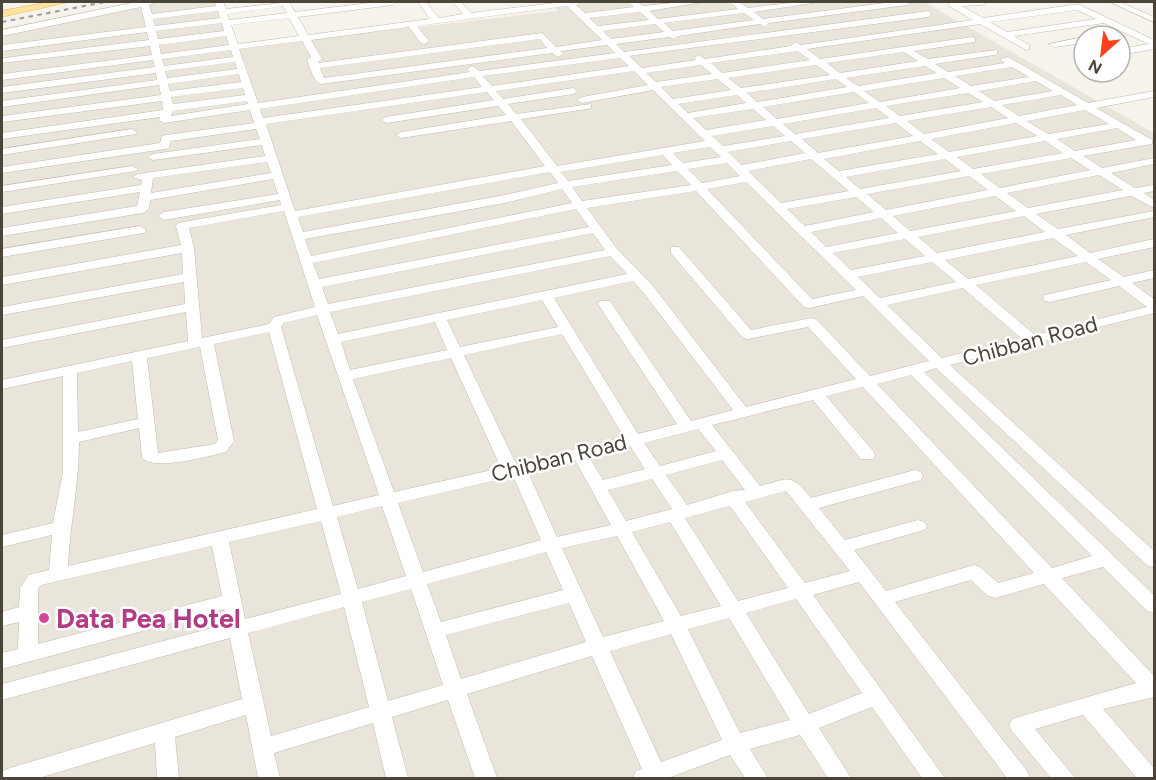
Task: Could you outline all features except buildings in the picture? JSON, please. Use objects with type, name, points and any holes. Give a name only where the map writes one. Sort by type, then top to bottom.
[{"type":"main road","points":[[2,9],[15,4],[39,2]]},
{"type":"main road","points":[[2,14],[64,2]]},
{"type":"street","points":[[4,47],[79,38],[114,22],[145,2],[167,103],[164,120],[253,102],[623,56],[928,14]]},
{"type":"street","points":[[1150,143],[907,2],[845,11],[609,42],[554,49],[464,61],[321,81],[312,60],[317,59],[304,37],[292,14],[286,2],[225,20],[154,42],[80,51],[3,65],[4,33],[78,17],[151,29],[225,20],[260,31],[292,14],[330,17],[397,11],[436,20],[500,12],[527,5],[566,2],[584,16],[596,29],[609,42],[623,56],[946,370],[1155,561]]},
{"type":"street","points":[[422,2],[436,20]]},
{"type":"street","points":[[457,2],[469,16]]},
{"type":"street","points":[[491,2],[500,12]]},
{"type":"street","points":[[584,16],[637,5],[699,2]]},
{"type":"street","points":[[734,2],[1155,307]]},
{"type":"street","points":[[596,29],[816,2]]},
{"type":"street","points":[[830,2],[1155,205]]},
{"type":"street","points":[[951,3],[982,2]]},
{"type":"street","points":[[1068,2],[1155,45]]},
{"type":"street","points":[[1115,2],[1122,2]]},
{"type":"street","points":[[1115,2],[1155,20]]},
{"type":"street","points":[[951,3],[1026,47]]},
{"type":"street","points":[[637,5],[1030,339]]},
{"type":"street","points":[[2,170],[165,146],[166,138],[488,88],[583,79],[1078,7]]},
{"type":"street","points":[[148,17],[225,20],[260,31],[304,37],[330,17],[397,11]]},
{"type":"street","points":[[397,11],[424,41]]},
{"type":"street","points":[[1143,14],[1155,13]]},
{"type":"street","points":[[78,17],[84,124]]},
{"type":"street","points":[[2,76],[157,56],[225,20]]},
{"type":"street","points":[[225,20],[345,376],[486,778]]},
{"type":"street","points":[[1005,35],[1106,20]]},
{"type":"street","points":[[39,26],[39,44]]},
{"type":"street","points":[[314,66],[542,36],[583,79]]},
{"type":"street","points":[[400,135],[587,106],[582,100],[648,89],[655,85],[972,40]]},
{"type":"street","points":[[1054,44],[1072,42]]},
{"type":"street","points":[[1132,50],[1155,45]]},
{"type":"street","points":[[671,102],[994,52]]},
{"type":"street","points":[[464,61],[513,118],[613,252],[648,290],[743,412]]},
{"type":"street","points":[[686,116],[1014,64]]},
{"type":"street","points":[[2,90],[160,69],[240,65]]},
{"type":"street","points":[[2,104],[163,82],[240,65]]},
{"type":"street","points":[[704,134],[1038,78]]},
{"type":"street","points":[[2,136],[84,124],[247,84]]},
{"type":"street","points":[[386,120],[573,90]]},
{"type":"street","points":[[139,355],[150,458],[156,460],[226,444],[192,307],[188,248],[183,225],[288,206],[666,152],[793,138],[1063,92]]},
{"type":"street","points":[[306,261],[580,205],[626,200],[699,187],[814,156],[1155,94]]},
{"type":"street","points":[[2,119],[83,108],[167,103]]},
{"type":"street","points":[[836,175],[1119,125]]},
{"type":"street","points":[[2,152],[132,132]]},
{"type":"street","points":[[2,210],[140,178],[266,141]]},
{"type":"street","points":[[778,207],[1150,143]]},
{"type":"street","points":[[666,152],[809,304],[865,292]]},
{"type":"street","points":[[140,178],[272,158]]},
{"type":"street","points":[[298,237],[504,199],[565,185],[730,159]]},
{"type":"street","points":[[802,230],[1155,162]]},
{"type":"street","points":[[2,189],[140,178],[277,175]]},
{"type":"street","points":[[2,232],[143,209],[140,178]]},
{"type":"street","points":[[823,251],[1155,188]]},
{"type":"street","points":[[164,216],[288,206]]},
{"type":"street","points":[[848,275],[1155,214]]},
{"type":"street","points":[[315,284],[597,229]]},
{"type":"street","points":[[2,253],[140,230]]},
{"type":"street","points":[[876,303],[1155,243]]},
{"type":"street","points":[[2,281],[188,248]]},
{"type":"street","points":[[675,250],[748,335],[811,322],[1154,688],[1019,725],[1064,778]]},
{"type":"street","points":[[2,384],[274,327],[279,321],[323,309],[613,252]]},
{"type":"street","points":[[1050,298],[1155,274]]},
{"type":"street","points":[[2,311],[190,277]]},
{"type":"street","points":[[333,339],[634,277]]},
{"type":"street","points":[[545,294],[633,440],[655,472],[804,725],[840,778]]},
{"type":"street","points":[[605,304],[694,425],[726,454],[755,491]]},
{"type":"street","points":[[2,344],[192,307]]},
{"type":"street","name":"Chibban Road","points":[[946,370],[1030,339],[1155,307]]},
{"type":"street","points":[[439,317],[576,594],[600,646],[652,777],[735,744],[804,725],[875,697]]},
{"type":"street","name":"Chibban Road","points":[[28,654],[31,582],[325,512],[515,470],[915,371],[946,370],[1155,320]]},
{"type":"street","points":[[274,327],[351,597],[379,712],[398,778]]},
{"type":"street","points":[[345,376],[566,328]]},
{"type":"street","points":[[58,575],[61,527],[71,472],[73,438],[70,369]]},
{"type":"street","points":[[915,371],[1155,606]]},
{"type":"street","points":[[817,395],[867,454]]},
{"type":"street","points":[[73,438],[147,422]]},
{"type":"street","points":[[579,453],[676,625],[735,744],[757,778]]},
{"type":"street","points":[[598,487],[726,454]]},
{"type":"street","points":[[807,505],[915,476]]},
{"type":"street","points":[[2,692],[238,630],[351,597],[552,544],[621,529],[755,491],[790,484],[842,547],[1019,778]]},
{"type":"street","points":[[733,497],[934,778]]},
{"type":"street","points":[[842,547],[918,526]]},
{"type":"street","points":[[2,542],[61,527]]},
{"type":"street","points":[[219,538],[268,778]]},
{"type":"street","points":[[882,599],[974,572],[995,591],[1046,574],[1106,559]]},
{"type":"street","points":[[262,747],[600,646],[863,574]]},
{"type":"street","points":[[434,631],[576,594]]},
{"type":"street","points":[[2,661],[232,600]]},
{"type":"street","points":[[2,619],[30,612]]},
{"type":"street","points":[[10,778],[254,704]]},
{"type":"street","points":[[1087,705],[1150,778]]},
{"type":"street","points":[[164,731],[168,778]]},
{"type":"shaded area","points":[[136,2],[221,2],[238,48],[558,11],[550,2],[924,2],[1154,133],[1154,778],[2,778],[2,30]]},
{"type":"railway","points":[[2,22],[105,2]]},
{"type":"place","name":"Data Pea Hotel","points":[[44,618]]}]
